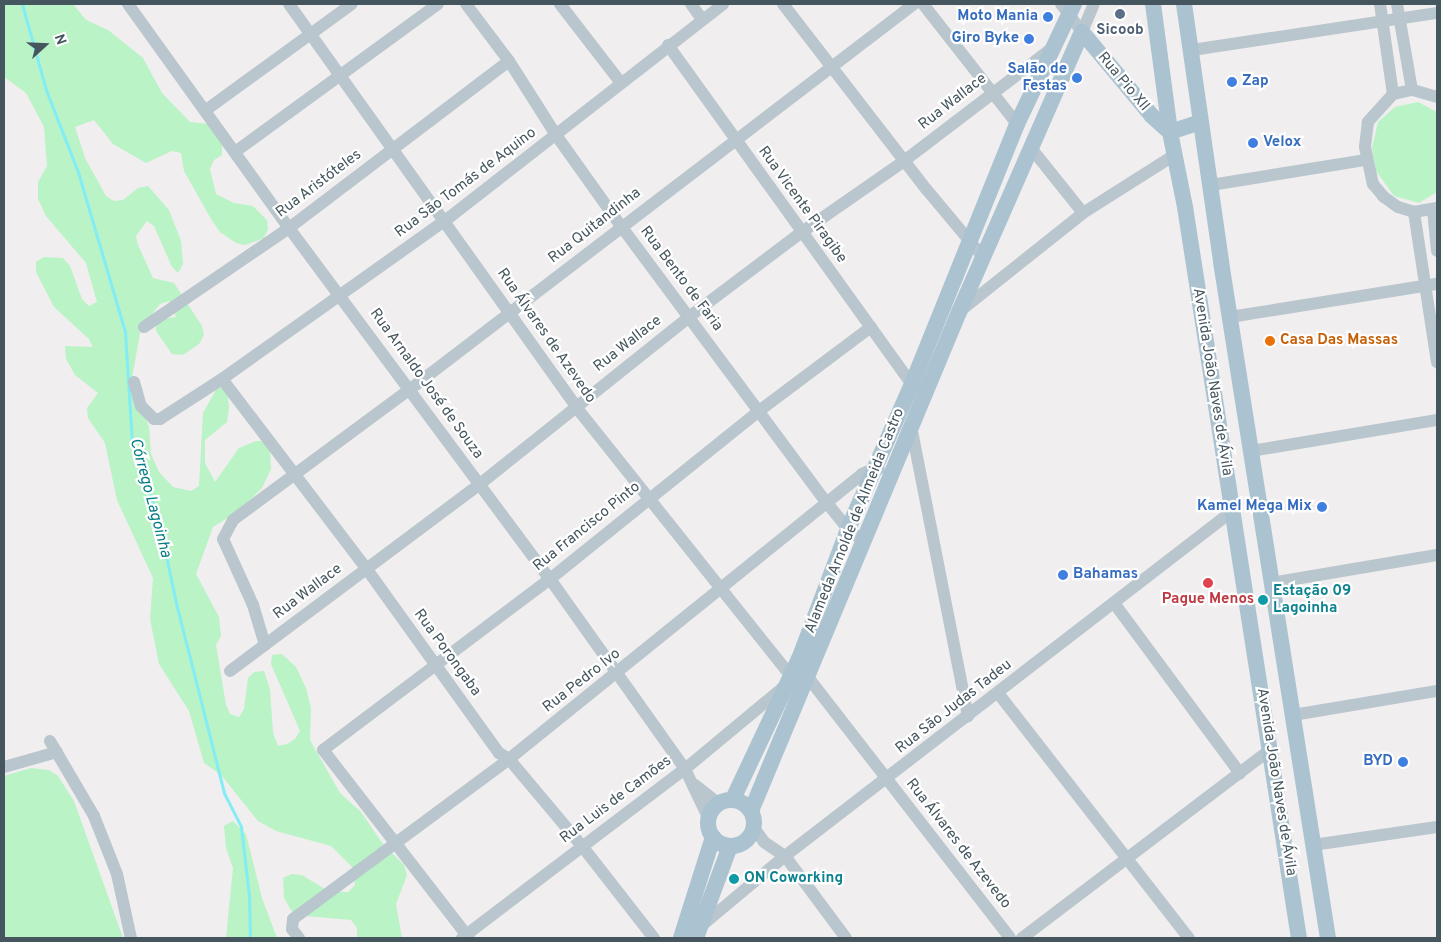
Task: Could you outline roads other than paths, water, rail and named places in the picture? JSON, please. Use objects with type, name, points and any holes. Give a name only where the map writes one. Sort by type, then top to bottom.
[{"type":"main road","name":"Avenida João Naves de Ávila","points":[[1153,4],[1170,132],[1176,154],[1299,938]]},
{"type":"main road","name":"Avenida João Naves de Ávila","points":[[1184,4],[1230,317],[1328,938]]},
{"type":"main road","name":"Alameda Arnolde de Almeida Castro","points":[[751,811],[848,529],[912,384],[969,239],[1068,8]]},
{"type":"main road","name":"Rua Pio Xll","points":[[1082,32],[1152,116],[1170,132]]},
{"type":"main road","name":"Alameda Arnolde de Almeida Castro","points":[[725,801],[795,679],[863,541],[959,312],[1082,32]]},
{"type":"main road","points":[[1170,132],[1200,122]]},
{"type":"main road","points":[[681,938],[713,837],[709,819],[725,801],[746,804],[751,811],[751,834],[730,846],[697,934]]},
{"type":"main road","points":[[713,837],[730,846]]},
{"type":"street","name":"Rua Álvares de Azevedo","points":[[289,4],[446,220],[576,407],[647,499],[720,591],[795,679],[887,780],[1010,938]]},
{"type":"street","points":[[206,110],[312,35],[352,4]]},
{"type":"street","points":[[236,152],[438,4]]},
{"type":"street","name":"Rua Bento de Faria","points":[[466,4],[509,60],[556,136],[621,226],[827,503],[848,529],[863,541]]},
{"type":"street","points":[[560,4],[621,83]]},
{"type":"street","points":[[691,4],[702,19]]},
{"type":"street","name":"Rua São Tomás de Aquino","points":[[134,382],[141,406],[157,420],[222,379],[446,220],[723,4]]},
{"type":"street","points":[[783,4],[904,161],[984,257]]},
{"type":"street","name":"Rua Quitandinha","points":[[265,645],[253,605],[223,534],[233,520],[409,390],[508,311],[914,4]]},
{"type":"street","points":[[923,4],[1017,124]]},
{"type":"street","name":"Alameda Arnolde de Almeida Castro","points":[[1082,32],[1094,4]]},
{"type":"street","points":[[1380,4],[1393,94]]},
{"type":"street","points":[[1396,4],[1412,90]]},
{"type":"street","name":"Rua Arnaldo José de Souza","points":[[134,6],[289,228],[340,294],[550,579],[685,769],[709,819]]},
{"type":"street","name":"Rua Pio Xll","points":[[1068,8],[1082,32]]},
{"type":"street","points":[[1192,50],[1437,13]]},
{"type":"street","name":"Rua Vicente Piragibe","points":[[668,45],[912,384]]},
{"type":"street","name":"Rua Wallace","points":[[230,671],[480,484],[689,317],[802,232],[904,161],[992,92],[1051,49]]},
{"type":"street","name":"Rua Aristóteles","points":[[144,327],[289,228],[509,60]]},
{"type":"street","points":[[1437,98],[1412,90],[1393,94],[1368,122],[1366,160],[1373,184],[1384,197],[1414,212],[1435,209],[1437,251]]},
{"type":"street","points":[[1031,148],[1083,213]]},
{"type":"street","points":[[959,312],[1083,213],[1176,154]]},
{"type":"street","points":[[1210,185],[1366,160]]},
{"type":"street","points":[[1414,212],[1431,285],[1437,362]]},
{"type":"street","points":[[1230,317],[1431,285]]},
{"type":"street","name":"Rua Francisco Pinto","points":[[395,844],[323,750],[550,579],[647,499],[759,411],[871,327]]},
{"type":"street","name":"Rua Porongaba","points":[[222,379],[366,568],[499,753],[509,759],[582,846],[654,938]]},
{"type":"street","points":[[1251,451],[1437,420]]},
{"type":"street","points":[[911,426],[968,716]]},
{"type":"street","points":[[875,468],[891,474]]},
{"type":"street","name":"Rua Pedro Ivo","points":[[299,938],[290,924],[509,759],[720,591],[862,474],[875,468]]},
{"type":"street","name":"Rua São Judas Tadeu","points":[[697,934],[785,856],[887,780],[1231,512]]},
{"type":"street","points":[[1272,582],[1437,555]]},
{"type":"street","points":[[1114,603],[1240,773]]},
{"type":"street","name":"Rua Luis de Camões","points":[[465,937],[685,769],[795,679]]},
{"type":"street","points":[[1293,716],[1437,691]]},
{"type":"street","points":[[998,693],[1128,857],[1189,938]]},
{"type":"street","points":[[4,767],[54,747],[94,816],[117,874],[131,938]]},
{"type":"street","points":[[1022,938],[1270,750]]},
{"type":"street","name":"Rua Arnaldo José de Souza","points":[[694,785],[725,801]]},
{"type":"street","points":[[1313,846],[1437,827]]},
{"type":"street","points":[[751,834],[785,856],[846,938]]},
{"type":"street","points":[[395,844],[465,937]]},
{"type":"waterway","name":"Córrego Lagoinha","points":[[22,4],[46,90],[78,172],[125,332],[132,444],[158,518],[176,603],[224,793],[241,827],[249,896],[250,938]]},
{"type":"place","name":"Sicoob","points":[[1120,14]]},
{"type":"place","name":"Moto Mania","points":[[1048,17]]},
{"type":"place","name":"Giro Byke","points":[[1029,39]]},
{"type":"place","name":"Salão de Festas","points":[[1077,78]]},
{"type":"place","name":"Zap","points":[[1232,82]]},
{"type":"place","name":"Velox","points":[[1253,143]]},
{"type":"place","name":"Casa Das Massas","points":[[1270,341]]},
{"type":"place","name":"Kamel Mega Mix","points":[[1322,507]]},
{"type":"place","name":"Bahamas","points":[[1063,575]]},
{"type":"place","name":"Pague Menos","points":[[1208,583]]},
{"type":"place","name":"Estação 09 Lagoinha","points":[[1263,600]]},
{"type":"place","name":"BYD","points":[[1403,762]]},
{"type":"place","name":"ON Coworking","points":[[734,879]]}]
